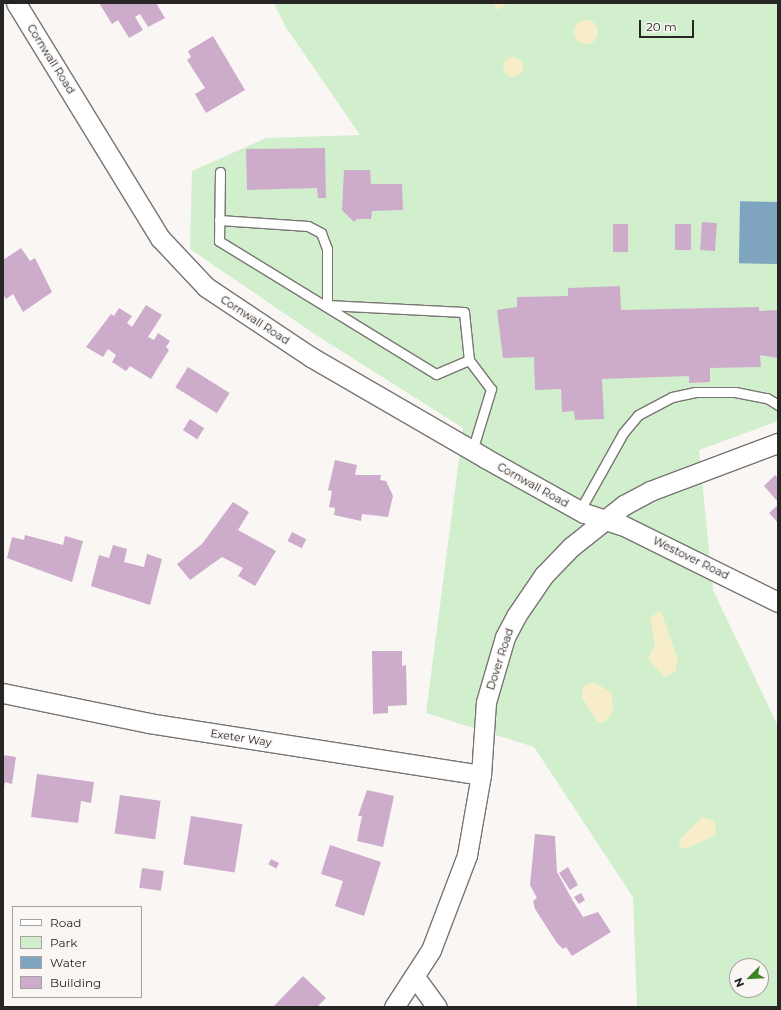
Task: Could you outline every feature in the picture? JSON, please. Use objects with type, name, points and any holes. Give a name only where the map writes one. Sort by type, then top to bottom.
[{"type":"street","name":"Cornwall Road","points":[[16,3],[160,238],[184,266],[228,302],[312,357],[472,451],[580,510],[603,518]]},
{"type":"street","name":"Dover Road","points":[[394,1007],[415,977],[449,909],[463,869],[473,832],[481,775],[486,702],[505,637],[544,575],[603,518],[650,491],[778,443]]},
{"type":"street","name":"Westover Road","points":[[603,518],[778,602]]},
{"type":"street","name":"Exeter Way","points":[[3,693],[164,725],[481,775]]},
{"type":"street","points":[[415,977],[438,1007]]},
{"type":"lane","points":[[220,172],[219,241],[327,305],[436,374],[469,360]]},
{"type":"lane","points":[[219,220],[308,226],[321,233],[327,249],[327,305]]},
{"type":"lane","points":[[327,305],[464,312],[469,360],[491,389],[472,451]]},
{"type":"lane","points":[[580,510],[623,433],[638,415],[672,398],[695,392],[735,392],[767,398],[778,406]]},
{"type":"green space","points":[[274,3],[778,3],[778,421],[699,450],[713,590],[778,726],[778,1007],[637,1007],[633,897],[534,747],[426,713],[463,428],[316,335],[190,249],[192,171],[266,138],[360,135],[285,26]]},
{"type":"sand","points":[[492,3],[508,3],[498,10]]},
{"type":"sand","points":[[586,20],[595,23],[598,32],[595,41],[586,44],[577,41],[574,32],[577,23]]},
{"type":"sand","points":[[513,57],[520,60],[523,67],[520,74],[513,77],[506,74],[503,67],[506,60]]},
{"type":"sand","points":[[661,611],[678,660],[675,672],[664,677],[648,659],[655,644],[650,617]]},
{"type":"sand","points":[[594,682],[612,693],[613,712],[605,722],[598,722],[582,698],[583,687]]},
{"type":"sand","points":[[702,817],[715,821],[716,835],[686,849],[679,847],[680,839]]},
{"type":"water","points":[[740,201],[778,202],[777,264],[739,263]]},
{"type":"building","points":[[99,3],[156,3],[165,18],[148,27],[140,14],[135,17],[143,30],[129,38],[118,20],[112,24]]},
{"type":"building","points":[[213,36],[245,90],[206,113],[195,94],[205,88],[187,60],[191,57],[188,51]]},
{"type":"building","points":[[325,148],[326,198],[318,198],[317,188],[247,190],[246,149]]},
{"type":"building","points":[[344,170],[370,170],[371,184],[402,184],[403,210],[372,211],[371,219],[357,219],[354,222],[342,210]]},
{"type":"building","points":[[702,222],[717,223],[715,251],[700,250]]},
{"type":"building","points":[[613,224],[628,224],[628,252],[613,252]]},
{"type":"building","points":[[675,224],[691,224],[691,250],[675,250]]},
{"type":"building","points":[[21,248],[30,261],[35,258],[52,292],[23,312],[13,294],[6,299],[3,294],[3,260]]},
{"type":"building","points":[[620,286],[621,310],[759,307],[759,311],[778,310],[778,358],[760,355],[761,367],[710,368],[710,382],[689,383],[689,376],[602,379],[604,419],[575,420],[574,411],[562,412],[561,389],[535,390],[534,357],[503,358],[497,310],[517,307],[517,297],[568,296],[568,288]]},
{"type":"building","points":[[146,305],[162,315],[148,337],[154,340],[158,333],[170,341],[166,347],[169,350],[151,379],[130,366],[126,371],[112,362],[116,355],[108,349],[103,357],[86,347],[111,314],[114,316],[119,308],[132,316],[127,323],[132,327]]},
{"type":"building","points":[[188,367],[230,393],[217,413],[175,387]]},
{"type":"building","points":[[190,419],[204,428],[197,439],[183,430]]},
{"type":"building","points":[[335,460],[357,465],[355,475],[381,475],[380,480],[386,481],[393,496],[388,517],[362,514],[361,521],[334,515],[335,508],[329,507],[332,491],[328,490]]},
{"type":"building","points":[[775,475],[778,478],[778,502],[764,486]]},
{"type":"building","points":[[233,502],[249,512],[238,530],[276,551],[255,586],[238,576],[243,568],[222,557],[190,580],[177,564],[202,544]]},
{"type":"building","points":[[778,505],[778,523],[769,513]]},
{"type":"building","points":[[292,532],[306,539],[302,548],[287,541]]},
{"type":"building","points":[[25,535],[63,545],[65,536],[83,541],[72,582],[7,558],[12,537],[24,540]]},
{"type":"building","points":[[113,545],[127,549],[124,562],[144,567],[147,554],[162,559],[150,605],[91,586],[99,555],[109,558]]},
{"type":"building","points":[[372,651],[402,651],[402,666],[406,665],[407,705],[388,706],[388,713],[373,714]]},
{"type":"building","points":[[3,755],[16,757],[12,784],[5,782],[4,788]]},
{"type":"building","points":[[37,774],[94,782],[91,803],[81,801],[78,823],[31,817]]},
{"type":"building","points":[[367,790],[394,796],[383,847],[357,841],[362,816],[358,816]]},
{"type":"building","points":[[120,795],[161,801],[155,839],[115,834]]},
{"type":"building","points":[[191,816],[242,824],[235,873],[183,864]]},
{"type":"building","points":[[535,834],[555,836],[557,872],[573,901],[583,917],[598,912],[611,932],[572,956],[566,947],[563,949],[557,943],[535,909],[533,901],[537,898],[530,885]]},
{"type":"building","points":[[330,845],[381,862],[364,916],[335,906],[343,881],[321,874]]},
{"type":"building","points":[[271,859],[279,863],[276,868],[268,864]]},
{"type":"building","points":[[568,867],[578,885],[570,890],[559,873]]},
{"type":"building","points":[[142,868],[164,871],[161,891],[139,888]]},
{"type":"building","points":[[581,893],[585,900],[579,904],[574,897]]},
{"type":"building","points":[[303,976],[326,998],[317,1007],[273,1007]]}]
